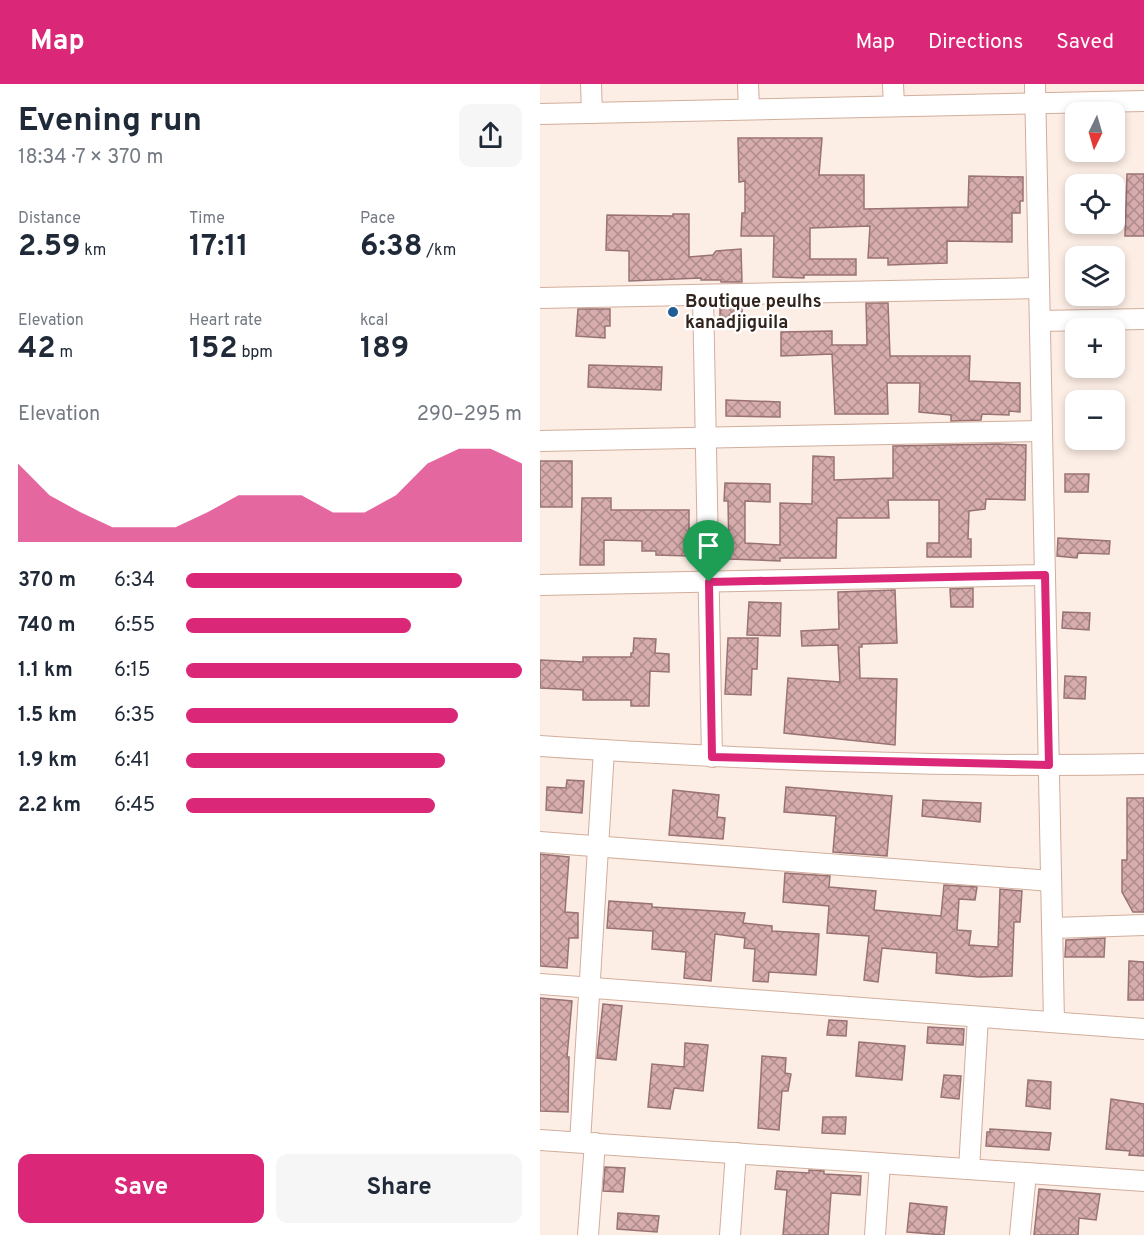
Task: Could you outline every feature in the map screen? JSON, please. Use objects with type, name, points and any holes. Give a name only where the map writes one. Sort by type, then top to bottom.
[{"type":"street","points":[[591,84],[592,112]]},
{"type":"street","points":[[748,84],[749,109]]},
{"type":"street","points":[[893,84],[894,106]]},
{"type":"street","points":[[540,114],[894,106],[1035,94],[1144,101]]},
{"type":"street","points":[[1035,94],[1054,1022]]},
{"type":"street","points":[[540,298],[1039,288]]},
{"type":"street","points":[[703,295],[712,757]]},
{"type":"street","points":[[1040,321],[1144,319]]},
{"type":"street","points":[[540,441],[1042,431]]},
{"type":"street","points":[[540,585],[1045,575]]},
{"type":"street","points":[[540,746],[712,757],[1049,765],[1144,764]]},
{"type":"street","points":[[588,1235],[590,988],[604,750]]},
{"type":"street","points":[[540,842],[1052,881]]},
{"type":"street","points":[[1053,928],[1144,925]]},
{"type":"street","points":[[540,984],[1144,1029]]},
{"type":"street","points":[[969,1169],[978,1017]]},
{"type":"street","points":[[540,1140],[1144,1181]]},
{"type":"street","points":[[730,1235],[736,1153]]},
{"type":"street","points":[[875,1235],[880,1163]]},
{"type":"street","points":[[1020,1235],[1026,1173]]},
{"type":"building","points":[[738,138],[822,138],[819,175],[864,175],[864,209],[968,207],[969,176],[1023,177],[1023,201],[1020,201],[1020,213],[1012,213],[1012,242],[947,241],[947,263],[888,265],[888,258],[868,258],[870,226],[810,228],[810,259],[856,259],[856,275],[773,277],[774,236],[741,236],[742,213],[745,213],[745,181],[739,182]]},
{"type":"building","points":[[1127,174],[1144,174],[1144,236],[1125,236]]},
{"type":"building","points":[[673,214],[689,214],[689,257],[713,255],[716,251],[741,249],[742,282],[721,282],[721,280],[701,280],[701,278],[629,281],[629,251],[606,250],[607,215],[673,216]]},
{"type":"building","points":[[866,303],[888,303],[890,356],[970,356],[969,381],[1020,383],[1020,412],[1009,411],[1009,415],[982,414],[981,420],[951,421],[951,415],[919,412],[920,383],[887,383],[888,414],[835,414],[832,354],[781,356],[781,332],[832,331],[832,345],[867,345]]},
{"type":"building","points":[[720,306],[742,306],[742,323],[720,323]]},
{"type":"building","points":[[578,309],[610,309],[610,326],[605,326],[605,338],[576,336]]},
{"type":"building","points":[[589,365],[662,367],[661,390],[588,387]]},
{"type":"building","points":[[726,400],[780,402],[780,417],[726,416]]},
{"type":"building","points":[[1026,445],[1025,500],[986,499],[985,509],[969,511],[968,539],[971,539],[971,557],[927,557],[927,543],[939,543],[939,500],[888,500],[889,518],[837,518],[836,558],[780,558],[780,561],[729,559],[728,501],[724,501],[725,483],[770,484],[770,502],[745,501],[745,543],[780,545],[780,503],[812,504],[813,456],[834,457],[834,480],[893,478],[893,446]]},
{"type":"building","points":[[540,461],[572,461],[572,507],[540,507]]},
{"type":"building","points":[[1065,474],[1089,474],[1088,492],[1065,492]]},
{"type":"building","points":[[582,498],[611,498],[611,510],[689,510],[689,556],[656,555],[656,551],[642,551],[642,541],[604,540],[604,565],[580,565]]},
{"type":"building","points":[[1058,538],[1110,541],[1109,554],[1078,553],[1077,558],[1057,556]]},
{"type":"building","points":[[973,588],[973,607],[951,607],[950,589]]},
{"type":"building","points":[[895,590],[897,643],[862,644],[862,647],[859,647],[860,678],[897,679],[895,745],[784,733],[788,678],[840,682],[838,645],[802,646],[801,631],[839,629],[838,592]]},
{"type":"building","points":[[749,602],[781,603],[780,636],[747,635]]},
{"type":"building","points":[[1063,612],[1090,613],[1089,630],[1062,628]]},
{"type":"building","points":[[634,638],[656,639],[655,653],[669,654],[669,672],[650,671],[649,706],[631,706],[631,700],[583,700],[583,690],[540,688],[540,660],[583,662],[583,657],[631,657]]},
{"type":"building","points":[[728,638],[758,638],[757,669],[752,669],[751,695],[725,694]]},
{"type":"building","points":[[1065,676],[1086,677],[1085,699],[1064,698]]},
{"type":"building","points":[[567,780],[584,781],[582,813],[546,810],[547,787],[566,788]]},
{"type":"building","points":[[786,787],[892,796],[887,856],[833,852],[836,816],[784,812]]},
{"type":"building","points":[[673,790],[719,795],[717,817],[725,818],[723,839],[669,835]]},
{"type":"building","points":[[1127,798],[1144,798],[1144,912],[1133,912],[1122,892],[1122,860],[1127,860]]},
{"type":"building","points":[[923,800],[981,803],[980,822],[922,816]]},
{"type":"building","points":[[540,854],[569,857],[565,912],[578,913],[578,938],[569,938],[567,968],[540,966]]},
{"type":"building","points":[[785,873],[830,876],[829,887],[876,891],[874,910],[941,916],[944,885],[977,887],[975,900],[959,899],[957,930],[971,931],[969,945],[998,947],[1000,889],[1022,891],[1020,922],[1014,922],[1012,976],[979,977],[936,973],[937,953],[882,948],[878,982],[864,980],[869,936],[827,933],[829,906],[783,902]]},
{"type":"building","points":[[609,901],[652,904],[652,907],[745,913],[743,923],[772,926],[772,931],[819,934],[816,975],[769,972],[768,982],[753,981],[755,949],[744,948],[745,938],[715,934],[711,981],[684,978],[686,952],[652,949],[653,931],[607,928]]},
{"type":"building","points":[[1105,938],[1104,957],[1065,957],[1066,940]]},
{"type":"building","points":[[1129,961],[1144,962],[1144,1000],[1128,1000]]},
{"type":"building","points":[[540,998],[572,1001],[567,1057],[569,1057],[568,1112],[540,1111]]},
{"type":"building","points":[[603,1004],[622,1006],[616,1060],[597,1058]]},
{"type":"building","points":[[829,1020],[847,1021],[846,1036],[827,1035]]},
{"type":"building","points":[[928,1027],[964,1029],[963,1045],[927,1043]]},
{"type":"building","points":[[859,1042],[905,1046],[902,1080],[856,1076]]},
{"type":"building","points":[[685,1043],[708,1045],[703,1091],[674,1088],[670,1109],[648,1107],[652,1064],[684,1067]]},
{"type":"building","points":[[762,1056],[786,1058],[785,1073],[791,1074],[788,1091],[782,1091],[779,1130],[758,1128]]},
{"type":"building","points":[[944,1075],[961,1076],[959,1099],[941,1097]]},
{"type":"building","points":[[1028,1080],[1051,1082],[1050,1109],[1026,1106]]},
{"type":"building","points":[[1111,1099],[1144,1104],[1144,1156],[1129,1155],[1130,1151],[1106,1149]]},
{"type":"building","points":[[823,1117],[846,1117],[845,1134],[822,1133]]},
{"type":"building","points":[[990,1129],[1051,1133],[1049,1150],[986,1146],[987,1132],[990,1132]]},
{"type":"building","points":[[605,1167],[625,1168],[623,1192],[603,1191]]},
{"type":"building","points":[[809,1170],[824,1171],[824,1174],[861,1176],[860,1195],[831,1193],[828,1235],[783,1235],[787,1190],[775,1189],[777,1171],[809,1173]]},
{"type":"building","points":[[1039,1189],[1100,1194],[1096,1220],[1079,1218],[1078,1235],[1034,1235]]},
{"type":"building","points":[[910,1203],[947,1207],[944,1235],[907,1232]]},
{"type":"building","points":[[618,1213],[659,1216],[657,1232],[617,1229]]},
{"type":"place","name":"Boutique peulhs kanadjiguila","points":[[673,312]]},
{"type":"route","points":[[1045,575],[1049,765],[712,757],[709,582],[1045,575]]}]
